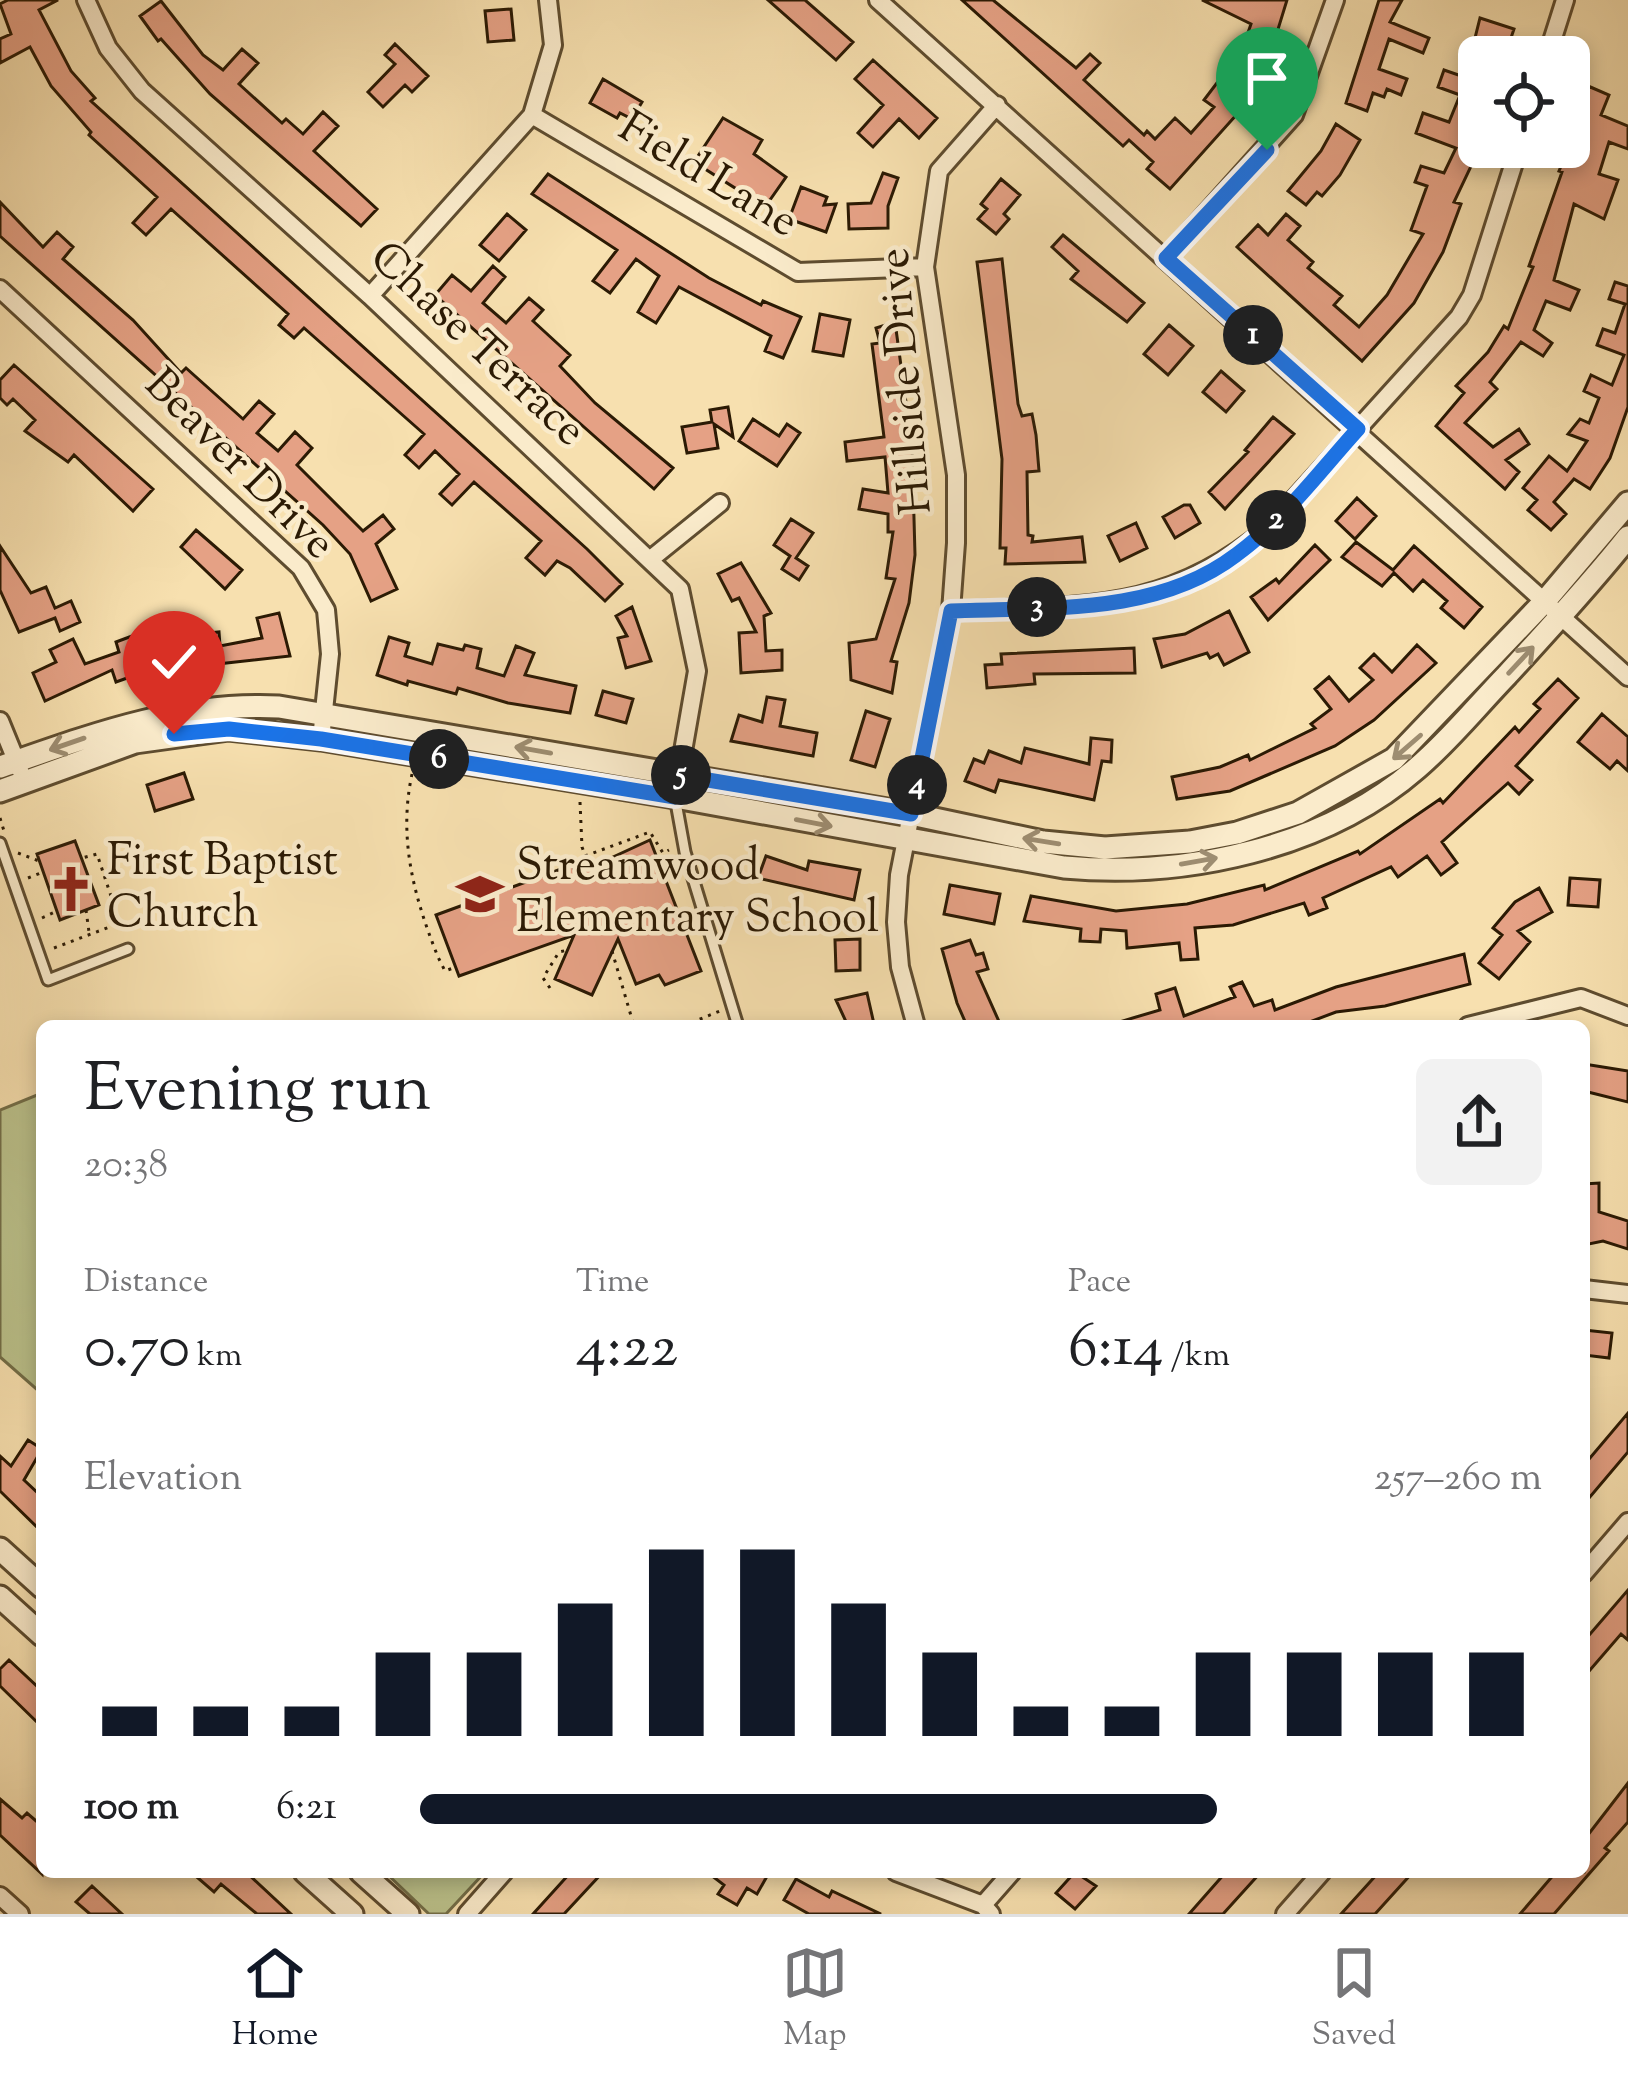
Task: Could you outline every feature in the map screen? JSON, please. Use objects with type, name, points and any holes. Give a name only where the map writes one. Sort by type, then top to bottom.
[{"type":"street","name":"Chase Terrace","points":[[86,0],[108,48],[142,91],[370,296],[680,589],[697,671],[676,786]]},
{"type":"street","points":[[370,296],[532,116],[553,45],[548,0]]},
{"type":"street","points":[[878,0],[1628,677]]},
{"type":"street","points":[[1166,258],[1294,115],[1335,0]]},
{"type":"street","points":[[1553,36],[1564,0]]},
{"type":"street","name":"Hillside Drive","points":[[914,1020],[904,988],[896,922],[906,840],[951,611],[956,475],[925,267],[939,171],[997,105]]},
{"type":"street","name":"Field Lane","points":[[532,116],[798,272],[925,267]]},
{"type":"street","points":[[951,611],[1146,597],[1207,574],[1268,528],[1435,346],[1472,296],[1512,168]]},
{"type":"street","name":"Beaver Drive","points":[[0,289],[302,568],[326,610],[330,654],[321,739]]},
{"type":"street","points":[[652,558],[720,503]]},
{"type":"street","points":[[0,790],[14,770],[117,727],[178,712],[242,706],[324,714],[676,786],[906,840],[1106,871],[1197,863],[1284,840],[1348,813],[1417,768],[1553,609],[1628,503]]},
{"type":"street","points":[[14,770],[174,734],[229,729],[321,739],[583,783],[676,786],[911,814],[1042,842],[1105,848],[1190,842],[1278,821],[1342,792],[1408,747],[1628,537]]},
{"type":"street","points":[[0,722],[14,770]]},
{"type":"street","points":[[1492,1020],[1581,998],[1628,1016]]},
{"type":"street","points":[[1590,1290],[1628,1294]]},
{"type":"street","points":[[1590,1566],[1628,1522]]},
{"type":"street","points":[[0,1550],[36,1582]]},
{"type":"street","points":[[0,1597],[36,1630]]},
{"type":"street","points":[[312,1878],[352,1914]]},
{"type":"street","points":[[368,1878],[408,1914]]},
{"type":"street","points":[[467,1914],[499,1878]]},
{"type":"street","points":[[910,1878],[987,1910],[1008,1878]]},
{"type":"street","points":[[1285,1914],[1317,1878]]},
{"type":"street","points":[[0,1896],[20,1914]]},
{"type":"lane","points":[[676,786],[684,842],[736,1020]]},
{"type":"lane","points":[[0,843],[18,882],[48,980],[128,950]]},
{"type":"path","points":[[416,755],[406,802],[407,862],[438,957],[445,971],[456,967]]},
{"type":"path","points":[[583,783],[578,813],[590,868]]},
{"type":"path","points":[[0,818],[3,829]]},
{"type":"path","points":[[585,856],[650,832],[663,853],[684,842]]},
{"type":"path","points":[[39,861],[11,850],[18,882],[43,872]]},
{"type":"path","points":[[46,951],[121,923],[97,854],[82,858]]},
{"type":"path","points":[[86,910],[89,935]]},
{"type":"path","points":[[35,922],[57,911]]},
{"type":"path","points":[[550,988],[543,978],[559,952],[568,950]]},
{"type":"path","points":[[612,951],[632,1020]]},
{"type":"path","points":[[697,1020],[732,1006]]},
{"type":"green space","points":[[36,1095],[36,1389],[0,1357],[0,1110]]},
{"type":"green space","points":[[391,1878],[479,1878],[446,1914],[429,1914]]},
{"type":"building","points":[[58,0],[39,10],[71,71],[95,98],[91,101],[622,584],[605,601],[557,561],[545,575],[526,558],[541,541],[474,482],[452,505],[440,494],[459,474],[435,451],[419,468],[405,455],[424,434],[304,328],[294,338],[279,325],[288,314],[171,209],[146,235],[133,223],[157,197],[89,135],[51,86],[30,47],[0,63],[0,39],[11,34],[0,4]]},
{"type":"building","points":[[768,0],[805,0],[853,42],[836,60]]},
{"type":"building","points":[[962,0],[993,0],[1076,68],[1090,54],[1100,63],[1084,80],[1144,135],[1147,131],[1155,139],[1175,118],[1191,133],[1214,107],[1204,100],[1229,67],[1255,86],[1247,98],[1254,102],[1243,117],[1238,113],[1170,189],[1147,169],[1153,162],[1129,140],[1123,146]]},
{"type":"building","points":[[1202,0],[1287,0],[1267,65],[1240,56],[1251,24]]},
{"type":"building","points":[[1379,0],[1402,0],[1390,22],[1429,38],[1423,53],[1389,39],[1379,69],[1407,79],[1401,95],[1387,89],[1384,97],[1373,93],[1367,111],[1346,103]]},
{"type":"building","points":[[161,1],[203,55],[223,70],[242,49],[258,63],[239,84],[282,123],[286,119],[303,134],[323,112],[338,126],[314,151],[377,209],[361,226],[210,94],[158,41],[140,16]]},
{"type":"building","points":[[511,9],[514,40],[488,42],[485,11]]},
{"type":"building","points":[[1480,18],[1514,29],[1512,36],[1476,36]]},
{"type":"building","points":[[395,44],[428,76],[412,92],[405,85],[383,107],[368,92],[395,64],[385,55]]},
{"type":"building","points":[[873,60],[937,118],[919,138],[899,119],[873,147],[858,133],[883,105],[855,79]]},
{"type":"building","points":[[1444,70],[1458,75],[1458,94],[1438,87]]},
{"type":"building","points":[[603,79],[642,102],[632,119],[620,113],[617,118],[590,103]]},
{"type":"building","points":[[1590,87],[1609,95],[1601,115],[1628,126],[1628,149],[1609,142],[1599,174],[1618,180],[1604,219],[1574,204],[1554,280],[1579,290],[1570,310],[1546,301],[1534,330],[1552,343],[1543,356],[1521,342],[1490,382],[1497,389],[1465,423],[1493,447],[1519,429],[1529,444],[1506,460],[1519,472],[1505,489],[1436,426],[1464,393],[1456,386],[1488,352],[1504,326],[1508,329],[1533,267],[1529,266],[1559,171],[1590,168]]},
{"type":"building","points":[[1458,100],[1458,168],[1470,168],[1454,202],[1461,204],[1443,252],[1414,303],[1362,361],[1237,247],[1258,225],[1268,235],[1286,214],[1300,226],[1288,240],[1313,262],[1308,268],[1342,296],[1334,305],[1359,327],[1387,295],[1423,234],[1411,230],[1427,186],[1415,182],[1421,166],[1444,173],[1456,148],[1416,133],[1423,113],[1449,122]]},
{"type":"building","points":[[723,118],[762,140],[754,154],[786,177],[765,207],[694,162]]},
{"type":"building","points":[[1336,124],[1360,140],[1340,175],[1322,196],[1317,192],[1306,205],[1288,191]]},
{"type":"building","points":[[883,173],[898,178],[888,206],[888,228],[849,229],[848,204],[871,203]]},
{"type":"building","points":[[548,174],[709,278],[761,305],[763,301],[801,317],[783,358],[765,351],[771,336],[679,287],[656,323],[638,312],[659,276],[636,259],[610,293],[593,281],[617,250],[532,194]]},
{"type":"building","points":[[1001,179],[1020,195],[1004,214],[1009,219],[996,234],[978,219],[987,209],[981,204]]},
{"type":"building","points":[[801,187],[827,197],[824,205],[836,204],[826,232],[789,219]]},
{"type":"building","points":[[0,202],[43,247],[57,232],[73,247],[63,259],[133,320],[181,373],[186,368],[243,419],[259,401],[274,414],[257,433],[278,451],[295,432],[312,448],[297,465],[363,531],[383,515],[394,529],[376,544],[397,589],[371,601],[350,554],[323,525],[0,236]]},
{"type":"building","points":[[507,214],[526,230],[499,261],[480,245]]},
{"type":"building","points":[[1063,235],[1144,303],[1127,322],[1071,279],[1078,271],[1052,247]]},
{"type":"building","points":[[1002,259],[1018,404],[1022,416],[1032,414],[1036,435],[1039,471],[1027,472],[1028,535],[1033,536],[1032,542],[1082,537],[1085,562],[1005,564],[1006,548],[1000,548],[1002,459],[977,262]]},
{"type":"building","points":[[493,266],[505,277],[483,303],[506,323],[529,298],[543,310],[533,321],[570,355],[560,366],[595,403],[673,468],[654,489],[435,295],[452,275],[471,291]]},
{"type":"building","points":[[1615,282],[1628,286],[1628,407],[1610,458],[1590,489],[1574,479],[1554,502],[1566,514],[1551,530],[1528,510],[1537,500],[1523,488],[1549,456],[1567,471],[1587,441],[1568,434],[1580,419],[1589,423],[1599,398],[1584,391],[1591,375],[1612,385],[1624,355],[1597,345],[1603,329],[1615,333],[1625,304],[1609,299]]},
{"type":"building","points":[[820,314],[850,320],[843,356],[813,351]]},
{"type":"building","points":[[895,322],[912,446],[915,555],[909,603],[891,661],[897,662],[892,693],[851,680],[849,643],[876,639],[895,579],[886,578],[893,532],[888,532],[888,514],[859,509],[863,489],[888,493],[885,457],[847,461],[845,442],[884,437],[872,344],[880,343],[876,328]]},
{"type":"building","points":[[1169,325],[1193,346],[1168,375],[1144,354]]},
{"type":"building","points":[[14,365],[153,489],[133,511],[74,455],[68,462],[25,431],[35,420],[13,399],[7,405],[0,398],[0,380]]},
{"type":"building","points":[[1221,371],[1244,391],[1226,412],[1203,392]]},
{"type":"building","points":[[728,407],[733,437],[714,424],[718,448],[687,453],[682,427],[712,422],[710,410]]},
{"type":"building","points":[[1273,417],[1294,434],[1225,509],[1209,492],[1248,452],[1245,450]]},
{"type":"building","points":[[753,419],[779,436],[787,424],[800,433],[777,466],[739,441]]},
{"type":"building","points":[[1357,498],[1376,516],[1355,539],[1336,521]]},
{"type":"building","points":[[1190,505],[1200,523],[1175,538],[1163,517]]},
{"type":"building","points":[[791,519],[813,533],[796,558],[808,566],[799,580],[782,569],[790,556],[774,545]]},
{"type":"building","points":[[1136,523],[1147,548],[1120,561],[1108,536]]},
{"type":"building","points":[[196,530],[242,570],[225,589],[181,547]]},
{"type":"building","points":[[1356,542],[1393,570],[1414,546],[1482,607],[1464,628],[1441,608],[1447,601],[1423,580],[1413,591],[1394,573],[1382,586],[1342,557]]},
{"type":"building","points":[[1315,545],[1330,560],[1268,620],[1251,597],[1276,579],[1279,583]]},
{"type":"building","points":[[0,546],[31,593],[46,587],[55,608],[71,601],[80,622],[60,631],[55,618],[19,632],[0,590]]},
{"type":"building","points":[[741,563],[771,613],[764,616],[766,651],[782,650],[782,670],[741,673],[739,633],[756,632],[739,598],[732,601],[718,574]]},
{"type":"building","points":[[632,607],[651,661],[626,668],[618,638],[627,636],[616,616]]},
{"type":"building","points":[[1229,611],[1249,652],[1224,665],[1218,654],[1210,658],[1207,653],[1162,667],[1154,639],[1185,634]]},
{"type":"building","points":[[279,613],[290,656],[172,669],[169,646],[199,644],[198,634],[219,632],[220,646],[262,638],[257,618]]},
{"type":"building","points":[[132,636],[144,672],[116,682],[112,670],[45,701],[33,673],[56,662],[50,650],[73,639],[85,664],[119,652],[116,642]]},
{"type":"building","points":[[389,637],[409,643],[405,656],[432,664],[438,644],[481,649],[477,668],[504,676],[516,646],[534,653],[525,675],[576,686],[570,713],[508,703],[458,688],[456,694],[408,681],[407,685],[377,675]]},
{"type":"building","points":[[1417,645],[1436,663],[1374,720],[1335,746],[1230,791],[1177,799],[1172,777],[1220,767],[1248,755],[1250,760],[1315,728],[1311,724],[1331,709],[1315,689],[1329,677],[1349,701],[1373,680],[1360,668],[1374,654],[1392,672]]},
{"type":"building","points":[[1134,648],[1135,673],[1034,674],[1035,684],[987,688],[985,665],[1002,664],[1001,654]]},
{"type":"building","points":[[1558,679],[1578,698],[1516,766],[1532,780],[1519,794],[1508,783],[1442,842],[1457,863],[1441,875],[1427,856],[1398,877],[1391,867],[1323,898],[1327,908],[1309,915],[1304,903],[1233,925],[1195,928],[1198,959],[1181,960],[1179,943],[1127,948],[1126,931],[1101,929],[1100,942],[1080,941],[1081,929],[1024,921],[1031,896],[1116,911],[1187,904],[1264,885],[1265,890],[1360,854],[1440,799],[1443,803],[1515,727],[1519,732],[1540,709],[1534,704]]},
{"type":"building","points":[[603,691],[633,699],[626,723],[596,715]]},
{"type":"building","points":[[767,697],[785,700],[780,726],[817,733],[813,756],[731,741],[739,715],[762,722]]},
{"type":"building","points":[[866,711],[890,719],[875,767],[851,760]]},
{"type":"building","points":[[1602,714],[1628,737],[1628,771],[1617,761],[1610,769],[1578,742]]},
{"type":"building","points":[[1091,738],[1112,740],[1111,762],[1102,761],[1094,800],[999,780],[995,792],[965,781],[974,759],[984,763],[989,751],[1021,763],[1025,748],[1089,764]]},
{"type":"building","points":[[184,773],[193,799],[155,811],[147,785]]},
{"type":"building","points":[[650,840],[701,971],[665,985],[659,975],[636,984],[618,939],[592,995],[555,979],[574,935],[459,976],[436,915],[572,865],[576,874]]},
{"type":"building","name":"First Baptist Church","points":[[75,841],[99,905],[60,920],[37,854]]},
{"type":"building","points":[[766,856],[807,870],[809,861],[860,870],[854,900],[758,878]]},
{"type":"building","points":[[1570,878],[1600,880],[1598,907],[1568,905]]},
{"type":"building","points":[[950,885],[1000,894],[994,924],[944,914]]},
{"type":"building","points":[[1539,888],[1552,912],[1518,931],[1530,942],[1499,979],[1479,963],[1502,935],[1493,928],[1515,902]]},
{"type":"building","points":[[860,939],[860,970],[836,971],[835,940]]},
{"type":"building","points":[[970,940],[976,955],[983,953],[988,969],[977,972],[998,1020],[964,1020],[942,949]]},
{"type":"building","points":[[1464,954],[1470,984],[1315,1020],[1126,1020],[1160,1010],[1156,994],[1175,988],[1184,1016],[1235,997],[1230,987],[1242,982],[1254,1006],[1272,1000],[1275,1010],[1336,987]]},
{"type":"building","points":[[867,993],[873,1020],[845,1020],[836,1000]]},
{"type":"building","points":[[1590,1065],[1628,1071],[1628,1102],[1590,1092]]},
{"type":"building","points":[[1599,1183],[1599,1212],[1628,1221],[1628,1249],[1603,1241],[1590,1244],[1590,1184]]},
{"type":"building","points":[[1590,1331],[1612,1333],[1609,1358],[1590,1356]]},
{"type":"building","points":[[1628,1413],[1628,1452],[1590,1497],[1590,1458]]},
{"type":"building","points":[[28,1440],[36,1445],[36,1459],[24,1480],[36,1491],[36,1526],[0,1491],[0,1456],[11,1466]]},
{"type":"building","points":[[1628,1590],[1628,1640],[1621,1634],[1590,1670],[1590,1634]]},
{"type":"building","points":[[9,1660],[36,1685],[36,1721],[0,1686],[0,1669]]},
{"type":"building","points":[[1628,1783],[1628,1822],[1590,1873],[1590,1832]]},
{"type":"building","points":[[0,1799],[22,1818],[27,1813],[36,1821],[36,1868],[0,1835]]},
{"type":"building","points":[[198,1878],[252,1878],[291,1914],[257,1914],[221,1884],[214,1892]]},
{"type":"building","points":[[566,1878],[597,1878],[564,1914],[533,1914]]},
{"type":"building","points":[[715,1878],[766,1878],[757,1894],[747,1888],[737,1905],[718,1894],[724,1885]]},
{"type":"building","points":[[1070,1878],[1084,1878],[1096,1886],[1075,1909],[1056,1893]]},
{"type":"building","points":[[1221,1878],[1256,1878],[1223,1914],[1189,1914]]},
{"type":"building","points":[[1374,1878],[1408,1878],[1375,1914],[1341,1914]]},
{"type":"building","points":[[1551,1878],[1585,1878],[1554,1914],[1520,1914]]},
{"type":"building","points":[[796,1879],[829,1897],[832,1891],[881,1914],[809,1914],[784,1900]]},
{"type":"building","points":[[92,1886],[122,1914],[90,1914],[76,1902]]},
{"type":"place","name":"First Baptist Church","points":[[71,889]]},
{"type":"place","name":"Streamwood Elementary School","points":[[480,894]]},
{"type":"route","points":[[174,734],[229,729],[321,739],[675,797],[678,775],[911,814],[951,611],[1146,597],[1207,574],[1268,528],[1358,429],[1166,258],[1267,150]]}]
